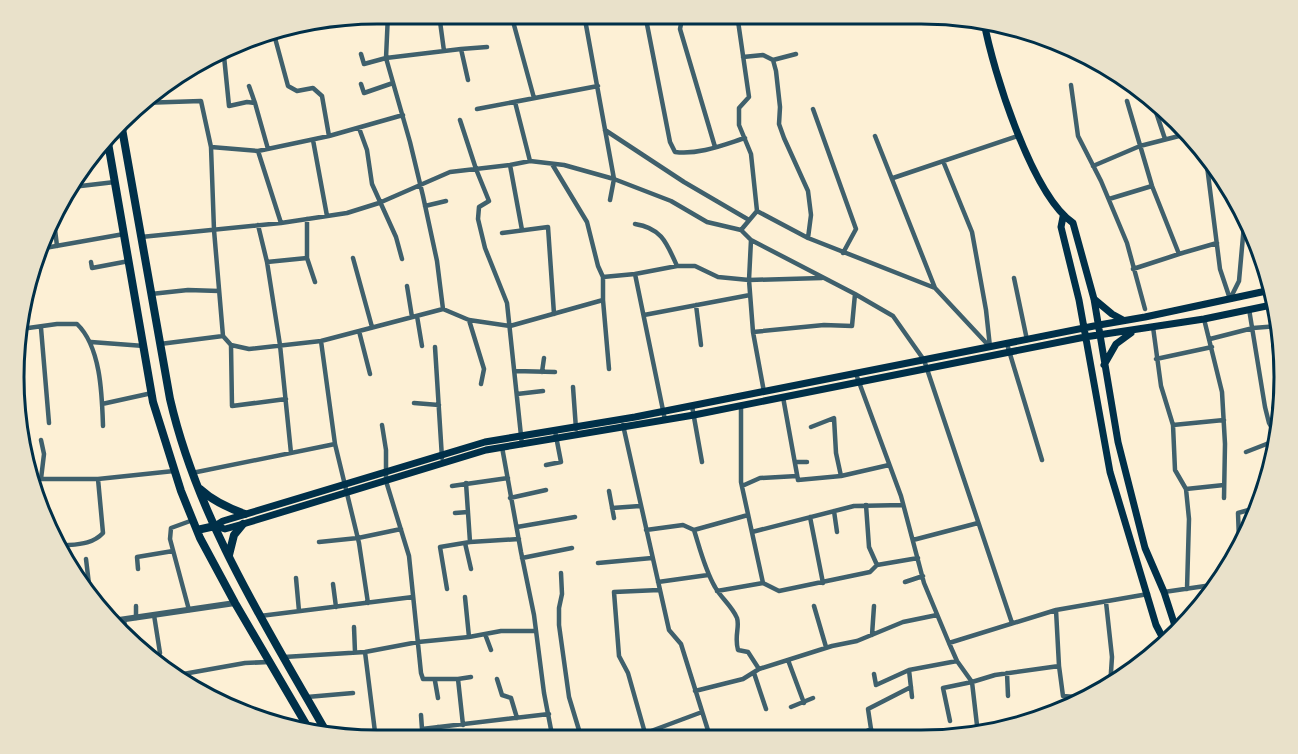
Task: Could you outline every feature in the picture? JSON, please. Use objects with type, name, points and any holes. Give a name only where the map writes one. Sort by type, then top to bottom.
[{"type":"main road","points":[[985,30],[989,50],[1018,136],[1038,176],[1063,217],[1073,224],[1094,300],[1118,442],[1145,548],[1164,592],[1174,623]]},
{"type":"main road","points":[[123,132],[178,434],[197,486],[229,555],[260,616],[323,726]]},
{"type":"main road","points":[[109,148],[152,393],[174,471],[197,530],[235,603],[305,722]]},
{"type":"main road","points":[[1063,217],[1061,227],[1077,288],[1110,472],[1156,625],[1161,635]]},
{"type":"main road","points":[[215,526],[225,529],[243,524],[345,489],[386,472],[442,459],[694,415],[992,356],[1027,340],[1123,320],[1144,318],[1263,292]]},
{"type":"main road","points":[[1094,300],[1123,320]]},
{"type":"main road","points":[[197,530],[215,526],[222,521],[245,514],[386,481],[442,459],[501,440],[692,406],[990,347],[1029,349],[1085,337],[1204,319],[1266,306]]},
{"type":"main road","points":[[1104,365],[1116,344],[1133,331]]},
{"type":"main road","points":[[1073,340],[1082,343],[1087,349]]},
{"type":"main road","points":[[197,486],[225,507],[245,514]]},
{"type":"main road","points":[[229,555],[234,535],[243,524]]},
{"type":"main road","points":[[1148,594],[1164,592]]},
{"type":"street","points":[[388,24],[386,58],[403,115],[425,206],[437,261],[443,309]]},
{"type":"street","points":[[440,24],[444,51]]},
{"type":"street","points":[[514,24],[534,98]]},
{"type":"street","points":[[586,24],[614,179],[610,200]]},
{"type":"street","points":[[647,24],[670,142],[675,152],[686,153],[745,138]]},
{"type":"street","points":[[681,24],[680,28],[715,147]]},
{"type":"street","points":[[738,24],[749,97],[739,108],[739,125],[751,154],[758,211]]},
{"type":"street","points":[[275,39],[288,86],[297,91],[313,88],[322,96],[329,136]]},
{"type":"street","points":[[361,54],[364,64],[386,58],[487,47]]},
{"type":"street","points":[[461,49],[468,81]]},
{"type":"street","points":[[743,57],[763,54],[773,60],[780,107],[779,124],[808,191],[811,215],[808,238]]},
{"type":"street","points":[[773,60],[796,54]]},
{"type":"street","points":[[224,59],[229,106],[247,102],[255,103]]},
{"type":"street","points":[[361,84],[364,93],[393,83]]},
{"type":"street","points":[[1071,85],[1078,136],[1109,199],[1126,243],[1144,309]]},
{"type":"street","points":[[249,86],[268,149]]},
{"type":"street","points":[[477,109],[597,86]]},
{"type":"street","points":[[155,103],[201,101],[211,147],[214,230],[223,336],[231,345],[249,349],[321,341],[443,309],[469,320],[510,326],[603,300]]},
{"type":"street","points":[[1128,101],[1152,186],[1179,254]]},
{"type":"street","points":[[515,102],[530,161]]},
{"type":"street","points":[[813,109],[856,229],[843,253]]},
{"type":"street","points":[[1157,114],[1165,140]]},
{"type":"street","points":[[211,147],[258,151],[313,140],[403,115]]},
{"type":"street","points":[[460,120],[489,201],[479,207],[478,219],[485,248],[507,303],[522,445]]},
{"type":"street","points":[[359,128],[367,150],[372,184],[396,237],[402,259]]},
{"type":"street","points":[[605,130],[684,182],[749,220]]},
{"type":"street","points":[[875,136],[935,288],[990,347]]},
{"type":"street","points":[[892,178],[1018,136]]},
{"type":"street","points":[[1093,166],[1140,146],[1179,136]]},
{"type":"street","points":[[313,140],[327,216]]},
{"type":"street","points":[[258,151],[281,223]]},
{"type":"street","points":[[141,237],[281,223],[347,213],[450,172],[530,161],[614,179],[671,201],[707,222],[741,230],[751,240],[893,316],[924,360],[1012,623]]},
{"type":"street","points":[[943,161],[972,232],[992,356]]},
{"type":"street","points":[[552,164],[587,222],[594,241],[598,266],[603,277],[609,369]]},
{"type":"street","points":[[510,165],[522,230]]},
{"type":"street","points":[[1207,171],[1220,269],[1230,299]]},
{"type":"street","points":[[80,186],[115,182]]},
{"type":"street","points":[[1109,199],[1152,186]]},
{"type":"street","points":[[425,206],[446,201]]},
{"type":"street","points":[[758,211],[808,238],[935,288]]},
{"type":"street","points":[[741,230],[758,211]]},
{"type":"street","points":[[307,219],[307,258],[315,282]]},
{"type":"street","points":[[635,224],[647,226],[665,240],[678,266]]},
{"type":"street","points":[[258,225],[267,262],[280,345],[291,453]]},
{"type":"street","points":[[502,233],[548,227],[554,314]]},
{"type":"street","points":[[55,232],[57,246]]},
{"type":"street","points":[[1230,299],[1239,280],[1243,233]]},
{"type":"street","points":[[49,247],[124,234]]},
{"type":"street","points":[[751,240],[749,280],[753,332],[766,400]]},
{"type":"street","points":[[1133,269],[1217,243]]},
{"type":"street","points":[[267,262],[307,258]]},
{"type":"street","points":[[353,258],[372,327]]},
{"type":"street","points":[[91,262],[92,268],[129,261]]},
{"type":"street","points":[[603,277],[678,266],[695,266],[718,277],[749,280],[822,278]]},
{"type":"street","points":[[635,274],[665,420]]},
{"type":"street","points":[[1014,278],[1029,349]]},
{"type":"street","points":[[407,286],[422,346]]},
{"type":"street","points":[[152,294],[188,290],[219,291]]},
{"type":"street","points":[[753,332],[824,325],[852,326],[855,294]]},
{"type":"street","points":[[644,315],[750,295]]},
{"type":"street","points":[[696,305],[701,345]]},
{"type":"street","points":[[1249,309],[1265,407],[1270,426]]},
{"type":"street","points":[[1204,319],[1222,392],[1224,498]]},
{"type":"street","points":[[469,320],[484,369],[481,384]]},
{"type":"street","points":[[27,329],[57,324],[77,324],[91,342],[102,390],[103,426]]},
{"type":"street","points":[[1153,327],[1161,386],[1173,425],[1175,470],[1186,489],[1189,519],[1187,589]]},
{"type":"street","points":[[1210,339],[1252,328],[1270,327]]},
{"type":"street","points":[[41,328],[50,423]]},
{"type":"street","points":[[359,331],[370,374]]},
{"type":"street","points":[[160,344],[223,336]]},
{"type":"street","points":[[321,341],[335,444],[358,538],[368,603]]},
{"type":"street","points":[[91,342],[144,346]]},
{"type":"street","points":[[231,345],[232,406],[286,399]]},
{"type":"street","points":[[435,346],[442,459]]},
{"type":"street","points":[[1156,359],[1212,347]]},
{"type":"street","points":[[1009,348],[1042,460]]},
{"type":"street","points":[[542,372],[544,358]]},
{"type":"street","points":[[515,371],[555,372]]},
{"type":"street","points":[[856,374],[903,506],[937,615],[957,661],[972,682],[977,725]]},
{"type":"street","points":[[573,387],[576,436]]},
{"type":"street","points":[[781,388],[798,480],[841,476],[889,465]]},
{"type":"street","points":[[517,394],[543,392]]},
{"type":"street","points":[[102,405],[152,393]]},
{"type":"street","points":[[740,396],[742,486],[763,583]]},
{"type":"street","points":[[414,402],[439,405]]},
{"type":"street","points":[[692,406],[702,462]]},
{"type":"street","points":[[811,428],[834,418],[836,453],[841,476]]},
{"type":"street","points":[[623,419],[640,506],[669,630],[681,644],[708,730]]},
{"type":"street","points":[[1173,425],[1224,420]]},
{"type":"street","points":[[382,425],[386,450],[386,481],[409,556],[423,679],[435,681],[471,677]]},
{"type":"street","points":[[546,465],[561,462],[555,431]]},
{"type":"street","points":[[41,440],[44,454],[40,479],[98,479],[174,471]]},
{"type":"street","points":[[501,440],[552,730]]},
{"type":"street","points":[[1246,452],[1268,443]]},
{"type":"street","points":[[192,473],[335,444]]},
{"type":"street","points":[[795,462],[807,462]]},
{"type":"street","points":[[742,486],[760,478],[797,476]]},
{"type":"street","points":[[452,486],[508,478]]},
{"type":"street","points":[[67,545],[97,540],[103,533],[98,479]]},
{"type":"street","points":[[466,483],[471,569]]},
{"type":"street","points":[[1186,489],[1224,485]]},
{"type":"street","points":[[510,498],[546,490]]},
{"type":"street","points":[[609,491],[614,518]]},
{"type":"street","points":[[866,505],[869,547],[877,565]]},
{"type":"street","points":[[612,508],[640,506]]},
{"type":"street","points":[[752,532],[854,506],[903,506]]},
{"type":"street","points":[[1239,531],[1238,513],[1248,510]]},
{"type":"street","points":[[834,511],[837,532]]},
{"type":"street","points":[[455,513],[468,512]]},
{"type":"street","points":[[646,530],[683,525],[694,530],[748,516]]},
{"type":"street","points":[[517,527],[575,517]]},
{"type":"street","points":[[810,517],[823,583]]},
{"type":"street","points":[[189,610],[170,539],[171,528],[193,520]]},
{"type":"street","points":[[913,540],[978,524]]},
{"type":"street","points":[[319,542],[401,530]]},
{"type":"street","points":[[694,530],[708,575],[738,620],[735,640],[738,650],[748,652],[756,671],[766,709]]},
{"type":"street","points":[[447,590],[441,547],[468,542],[519,539]]},
{"type":"street","points":[[522,558],[572,548]]},
{"type":"street","points":[[138,569],[137,557],[173,551]]},
{"type":"street","points":[[598,562],[652,558]]},
{"type":"street","points":[[717,591],[763,583],[779,591],[870,572],[877,565],[918,558]]},
{"type":"street","points":[[86,559],[89,581]]},
{"type":"street","points":[[561,573],[562,594],[559,625],[569,698],[579,730]]},
{"type":"street","points":[[658,582],[708,575]]},
{"type":"street","points":[[905,582],[923,576]]},
{"type":"street","points":[[296,578],[299,612]]},
{"type":"street","points":[[333,584],[336,607]]},
{"type":"street","points":[[1164,592],[1205,586]]},
{"type":"street","points":[[644,730],[628,673],[619,656],[614,592],[659,590]]},
{"type":"street","points":[[949,644],[1056,610],[1148,594]]},
{"type":"street","points":[[260,616],[413,597]]},
{"type":"street","points":[[465,597],[469,637]]},
{"type":"street","points":[[125,624],[124,620],[235,603]]},
{"type":"street","points":[[1106,603],[1112,657],[1111,675]]},
{"type":"street","points":[[136,606],[136,618]]},
{"type":"street","points":[[814,606],[826,648]]},
{"type":"street","points":[[872,635],[874,606]]},
{"type":"street","points":[[1056,610],[1063,696],[1071,697]]},
{"type":"street","points":[[154,615],[160,653]]},
{"type":"street","points":[[695,691],[743,679],[756,671],[826,648],[857,641],[903,622],[937,615]]},
{"type":"street","points":[[354,627],[355,652]]},
{"type":"street","points":[[284,657],[365,652],[501,631],[536,631]]},
{"type":"street","points":[[486,634],[491,650]]},
{"type":"street","points":[[365,652],[374,730]]},
{"type":"street","points":[[788,660],[804,703]]},
{"type":"street","points":[[874,674],[876,685],[909,670],[957,661]]},
{"type":"street","points":[[186,674],[244,663],[270,662]]},
{"type":"street","points":[[950,721],[943,688],[1007,673],[1059,666]]},
{"type":"street","points":[[909,670],[912,697]]},
{"type":"street","points":[[1007,673],[1008,696]]},
{"type":"street","points":[[458,679],[463,724]]},
{"type":"street","points":[[497,679],[502,695],[511,698],[517,718]]},
{"type":"street","points":[[435,681],[438,698]]},
{"type":"street","points":[[871,729],[868,709],[911,687]]},
{"type":"street","points":[[307,697],[353,693]]},
{"type":"street","points":[[791,707],[813,698]]},
{"type":"street","points":[[654,730],[702,712]]},
{"type":"street","points":[[421,715],[422,729],[549,714]]}]
